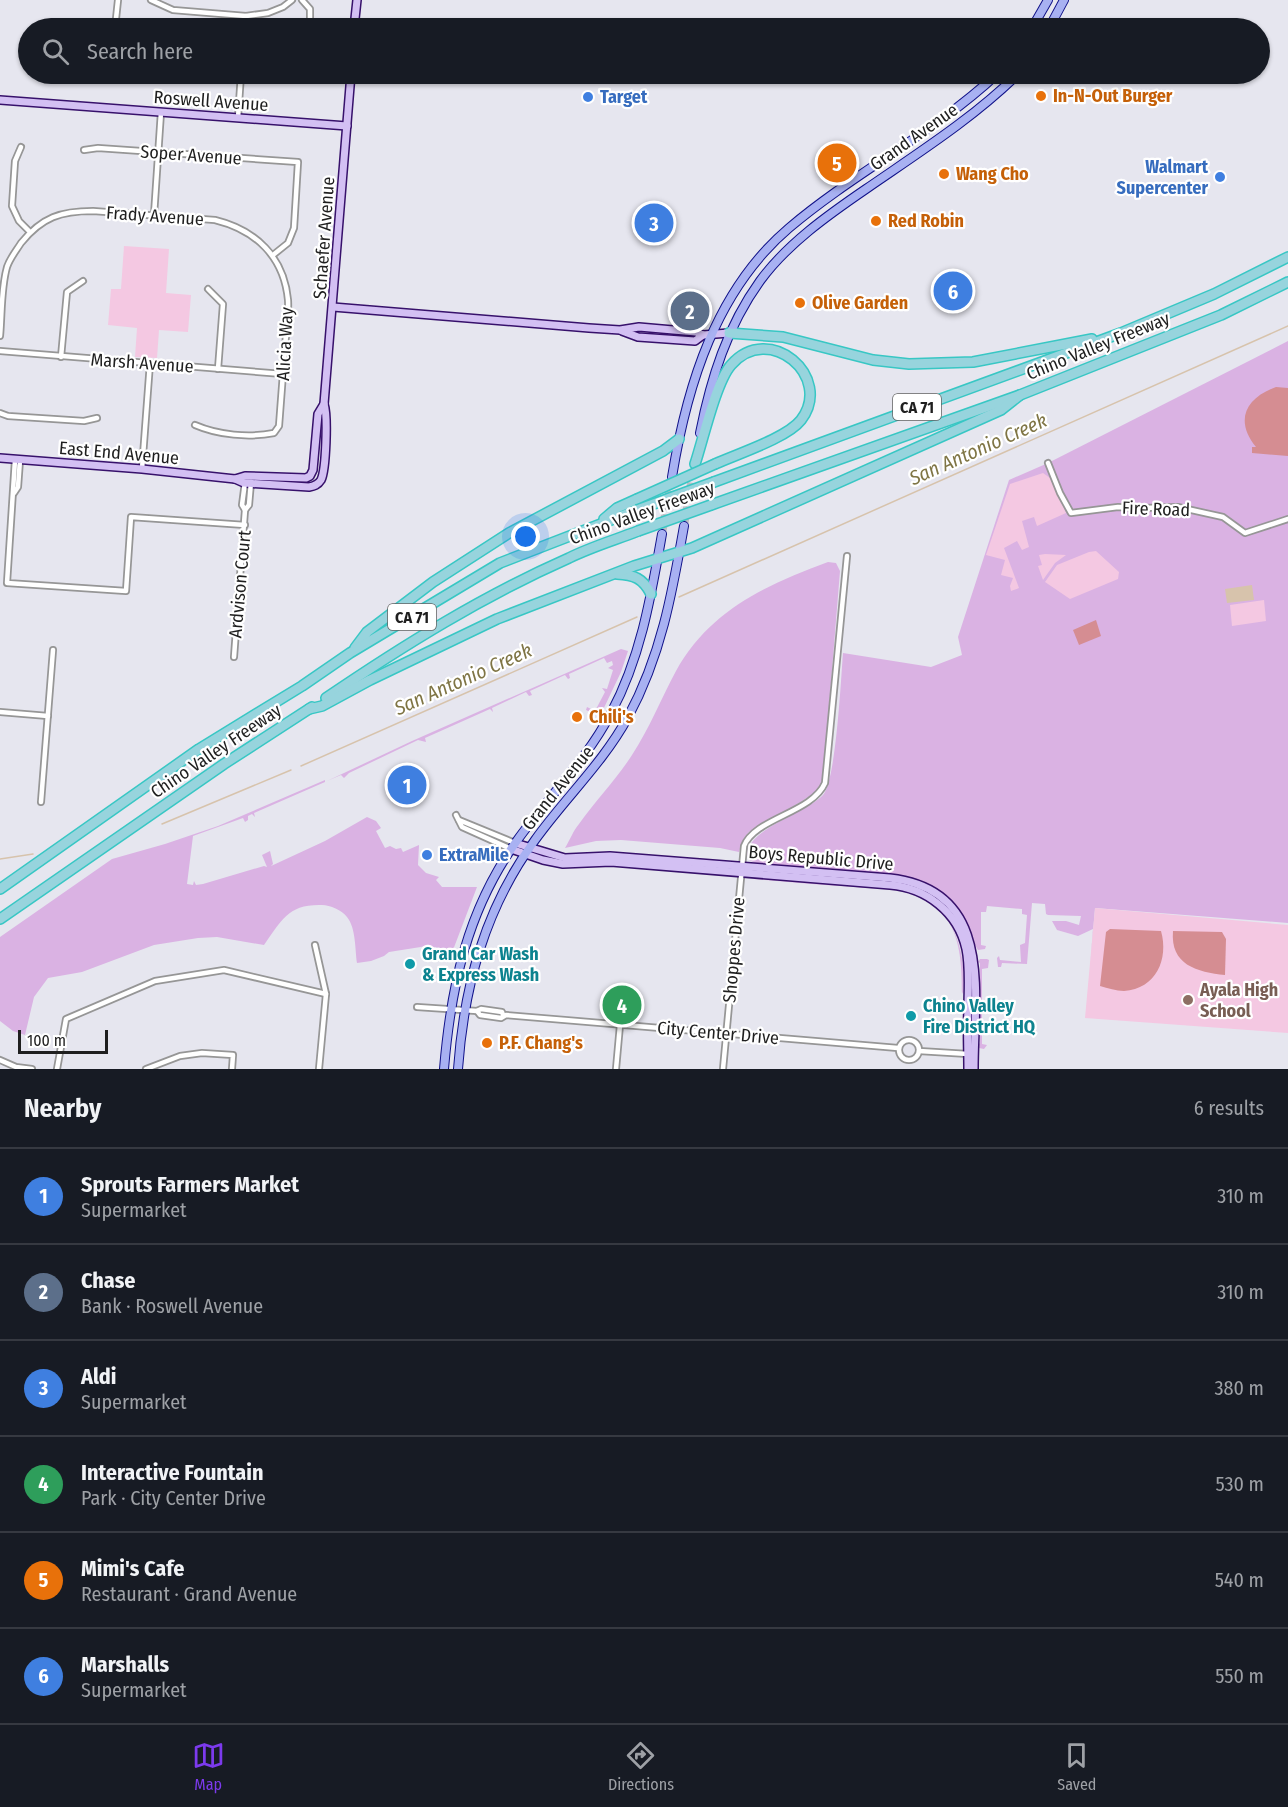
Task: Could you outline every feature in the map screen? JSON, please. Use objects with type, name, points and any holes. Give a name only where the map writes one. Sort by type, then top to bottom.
[{"type":"highway","name":"Chino Valley Freeway","points":[[0,890],[199,748],[500,563],[597,524],[1121,333],[1215,294],[1288,257]]},
{"type":"highway","name":"Chino Valley Freeway","points":[[0,919],[224,764],[390,654],[535,573],[638,531],[1020,395],[1221,315],[1288,282]]},
{"type":"highway","points":[[729,333],[783,337],[873,360],[909,364],[974,362],[1121,333]]},
{"type":"highway","points":[[597,524],[616,508],[780,436],[801,420],[807,409],[809,385],[803,369],[793,358],[782,352],[767,349],[751,351],[734,362],[722,381],[694,466]]},
{"type":"highway","points":[[309,709],[322,706],[388,671],[497,619],[614,574],[679,552],[1001,410],[1020,395]]},
{"type":"highway","points":[[350,654],[367,632],[467,560],[558,505],[667,448],[679,439]]},
{"type":"highway","points":[[614,574],[639,578],[645,582],[651,594]]},
{"type":"main road","points":[[355,18],[357,0]]},
{"type":"main road","points":[[1038,18],[1048,0]]},
{"type":"main road","points":[[1054,18],[1064,0]]},
{"type":"main road","name":"Schaefer Avenue","points":[[314,486],[322,478],[327,414],[324,404],[350,84]]},
{"type":"main road","name":"Grand Avenue","points":[[672,477],[679,439],[707,334],[757,260],[780,236],[817,207],[958,107],[985,84]]},
{"type":"main road","name":"Grand Avenue","points":[[694,466],[712,379],[729,333],[760,280],[794,245],[839,208],[966,119],[1008,84]]},
{"type":"main road","name":"Roswell Avenue","points":[[0,100],[347,126]]},
{"type":"main road","points":[[333,307],[620,330],[638,337],[695,341],[707,334],[729,333]]},
{"type":"main road","name":"Schaefer Avenue","points":[[310,476],[313,470],[318,414],[324,404]]},
{"type":"main road","name":"East End Avenue","points":[[0,458],[314,486]]},
{"type":"main road","name":"East End Avenue","points":[[248,480],[310,476]]},
{"type":"main road","name":"Grand Avenue","points":[[458,1069],[464,1010],[472,972],[486,929],[506,885],[527,851],[598,764],[619,733],[647,676],[665,622],[684,526]]},
{"type":"main road","name":"Grand Avenue","points":[[444,1069],[450,1009],[461,960],[476,917],[490,885],[513,846],[539,811],[574,771],[599,734],[624,687],[643,632],[662,534]]},
{"type":"main road","name":"Boys Republic Drive","points":[[513,846],[565,858],[608,855],[741,869],[906,880],[924,886],[943,898],[962,921],[972,948],[971,1054],[968,1069]]},
{"type":"main road","name":"Boys Republic Drive","points":[[971,1054],[974,1069]]},
{"type":"street","points":[[116,18],[118,0]]},
{"type":"street","points":[[151,0],[172,10],[246,16],[268,13],[283,7],[292,0]]},
{"type":"street","points":[[302,0],[310,9],[310,18]]},
{"type":"street","points":[[238,118],[240,84]]},
{"type":"street","points":[[154,216],[161,112]]},
{"type":"street","points":[[21,147],[15,161],[12,206],[19,221],[30,232]]},
{"type":"street","name":"Soper Avenue","points":[[84,150],[98,148],[298,162],[294,228],[288,243],[273,255]]},
{"type":"street","name":"Frady Avenue","points":[[0,336],[8,265],[13,254],[30,232],[43,221],[58,214],[76,211],[215,220],[234,224],[249,232],[273,255]]},
{"type":"street","name":"Alicia Way","points":[[195,424],[211,432],[265,435],[274,433],[279,426],[288,301],[283,277],[273,255]]},
{"type":"street","points":[[61,357],[67,292],[83,281]]},
{"type":"street","points":[[208,289],[223,304],[218,369]]},
{"type":"street","name":"Marsh Avenue","points":[[0,351],[283,374]]},
{"type":"street","points":[[142,469],[150,363]]},
{"type":"street","points":[[0,413],[8,416],[84,421],[97,418]]},
{"type":"street","points":[[18,460],[12,486],[14,493],[8,583],[126,591],[131,517],[244,525]]},
{"type":"street","name":"Fire Road","points":[[1048,463],[1071,513],[1118,507],[1178,507],[1223,517],[1245,533],[1288,519]]},
{"type":"street","name":"Ardvison Court","points":[[234,657],[246,510],[243,505],[248,480]]},
{"type":"street","name":"Shoppes Drive","points":[[723,1069],[744,846],[748,837],[818,795],[825,783],[847,556]]},
{"type":"street","points":[[41,802],[53,650]]},
{"type":"street","points":[[0,712],[48,716]]},
{"type":"street","points":[[457,818],[513,846]]},
{"type":"street","points":[[315,945],[327,994],[320,1069]]},
{"type":"street","points":[[57,1069],[66,1019],[155,981],[224,970],[327,994]]},
{"type":"street","name":"City Center Drive","points":[[417,1007],[477,1011],[481,1009],[502,1012],[503,1015],[898,1048]]},
{"type":"street","points":[[616,1069],[620,1025]]},
{"type":"street","name":"City Center Drive","points":[[910,1041],[917,1044],[919,1051],[916,1056],[909,1058],[902,1056],[898,1048],[902,1042],[910,1041]]},
{"type":"street","name":"City Center Drive","points":[[919,1051],[971,1054]]},
{"type":"street","points":[[146,1069],[180,1056],[202,1053],[233,1055],[232,1069]]},
{"type":"street","points":[[0,1060],[16,1067],[32,1069]]},
{"type":"shaded area","points":[[124,246],[169,249],[166,293],[191,295],[188,332],[159,330],[157,358],[135,357],[137,328],[108,325],[111,289],[121,289]]},
{"type":"shaded area","points":[[1288,341],[1288,923],[1095,908],[1090,969],[1093,929],[1078,936],[1057,930],[1052,921],[1066,921],[1079,925],[1081,916],[1048,915],[1045,904],[1032,903],[1027,964],[1002,963],[1001,967],[998,967],[997,958],[999,956],[1000,960],[1021,962],[1020,945],[1025,943],[1027,915],[1022,914],[1022,909],[987,906],[986,912],[981,912],[981,945],[986,946],[985,949],[978,950],[968,924],[956,906],[940,892],[921,881],[901,875],[755,863],[749,860],[748,850],[753,841],[763,832],[815,802],[828,786],[835,751],[843,653],[931,667],[962,655],[958,637],[1009,480],[1048,463]]},
{"type":"shaded area","points":[[1276,387],[1288,388],[1288,456],[1252,453],[1252,447],[1256,447],[1246,428],[1247,411],[1257,397]]},
{"type":"shaded area","points":[[1043,473],[1050,478],[1066,513],[1037,526],[1034,517],[1022,521],[1029,547],[1022,550],[1017,541],[1004,548],[1019,588],[1011,591],[1013,578],[1001,575],[1005,560],[986,555],[1010,484]]},
{"type":"shaded area","points":[[1096,551],[1119,572],[1118,579],[1070,599],[1045,582],[1057,565]]},
{"type":"shaded area","points":[[1039,555],[1066,555],[1055,563],[1043,580],[1038,566],[1042,565]]},
{"type":"shaded area","points":[[828,562],[836,563],[840,571],[824,769],[819,788],[806,799],[749,832],[739,852],[720,848],[621,840],[596,841],[565,848],[577,827],[632,755],[676,671],[705,631],[742,602],[783,580]]},
{"type":"shaded area","points":[[1252,585],[1254,600],[1227,603],[1225,589]]},
{"type":"shaded area","points":[[1264,600],[1266,621],[1232,626],[1230,605]]},
{"type":"shaded area","points":[[1096,620],[1101,636],[1079,645],[1073,630]]},
{"type":"shaded area","points":[[621,649],[628,651],[621,672],[602,712],[600,715],[594,712],[591,720],[589,719],[592,713],[586,710],[587,707],[595,711],[605,692],[602,688],[607,689],[613,670],[608,668],[613,665],[612,661],[607,663],[604,658],[569,674],[568,679],[565,675],[530,691],[532,695],[529,696],[526,692],[492,708],[493,712],[490,709],[425,738],[426,742],[418,740],[349,773],[344,778],[341,775],[327,781],[412,741]]},
{"type":"shaded area","points":[[325,780],[325,782],[254,813],[255,817],[252,814],[248,816],[245,822],[243,818],[193,836],[187,884],[193,885],[194,881],[196,885],[203,884],[267,867],[262,855],[270,851],[273,864],[271,866],[325,841],[367,817],[376,821],[381,828],[376,831],[385,848],[390,846],[396,849],[401,848],[403,852],[419,845],[418,865],[426,873],[439,877],[436,880],[442,887],[477,887],[453,950],[427,946],[389,952],[371,961],[357,963],[354,933],[347,917],[332,907],[310,905],[287,915],[264,945],[217,937],[198,938],[154,945],[82,972],[48,978],[34,997],[25,1035],[13,1031],[0,1021],[0,937],[112,859],[218,826]]},
{"type":"shaded area","points":[[754,878],[890,888],[905,891],[926,900],[896,890]]},
{"type":"shaded area","name":"Ayala High School","points":[[1095,908],[1288,925],[1288,1033],[1085,1018]]},
{"type":"shaded area","points":[[950,924],[959,944],[962,959],[964,976],[962,994],[961,962]]},
{"type":"shaded area","points":[[1110,929],[1161,931],[1163,952],[1161,962],[1158,971],[1144,985],[1124,991],[1100,986],[1106,932]]},
{"type":"shaded area","points":[[1173,931],[1222,932],[1226,939],[1225,975],[1205,972],[1187,965],[1176,952]]},
{"type":"shaded area","points":[[980,959],[989,960],[988,968],[982,969],[982,1044],[987,1045],[984,1049],[979,1048],[978,1045],[980,1043],[980,963],[978,962]]},
{"type":"waterway","name":"San Antonio Creek","points":[[679,597],[1288,326]]},
{"type":"waterway","name":"San Antonio Creek","points":[[301,766],[637,617]]},
{"type":"waterway","name":"San Antonio Creek","points":[[162,824],[291,770]]},
{"type":"waterway","name":"San Antonio Creek","points":[[0,859],[33,854]]},
{"type":"tunnel","points":[[684,526],[693,472]]},
{"type":"tunnel","points":[[662,534],[671,481]]},
{"type":"place","name":"In-N-Out Burger","points":[[1041,96]]},
{"type":"place","name":"Target","points":[[588,97]]},
{"type":"place","name":"Mimi's Cafe","points":[[837,163]]},
{"type":"place","name":"Wang Cho","points":[[944,174]]},
{"type":"place","name":"Walmart Supercenter","points":[[1220,177]]},
{"type":"place","name":"Red Robin","points":[[876,221]]},
{"type":"place","name":"Aldi","points":[[654,223]]},
{"type":"place","name":"Marshalls","points":[[953,291]]},
{"type":"place","name":"Olive Garden","points":[[800,303]]},
{"type":"place","name":"Chase","points":[[690,311]]},
{"type":"place","name":"Chili's","points":[[577,717]]},
{"type":"place","name":"Sprouts Farmers Market","points":[[407,785]]},
{"type":"place","name":"ExtraMile","points":[[427,855]]},
{"type":"place","name":"Grand Car Wash & Express Wash","points":[[410,964]]},
{"type":"place","name":"Ayala High School","points":[[1188,1000]]},
{"type":"place","name":"Interactive Fountain","points":[[622,1005]]},
{"type":"place","name":"Chino Valley Fire District HQ","points":[[911,1016]]},
{"type":"place","name":"P.F. Chang's","points":[[487,1043]]}]
